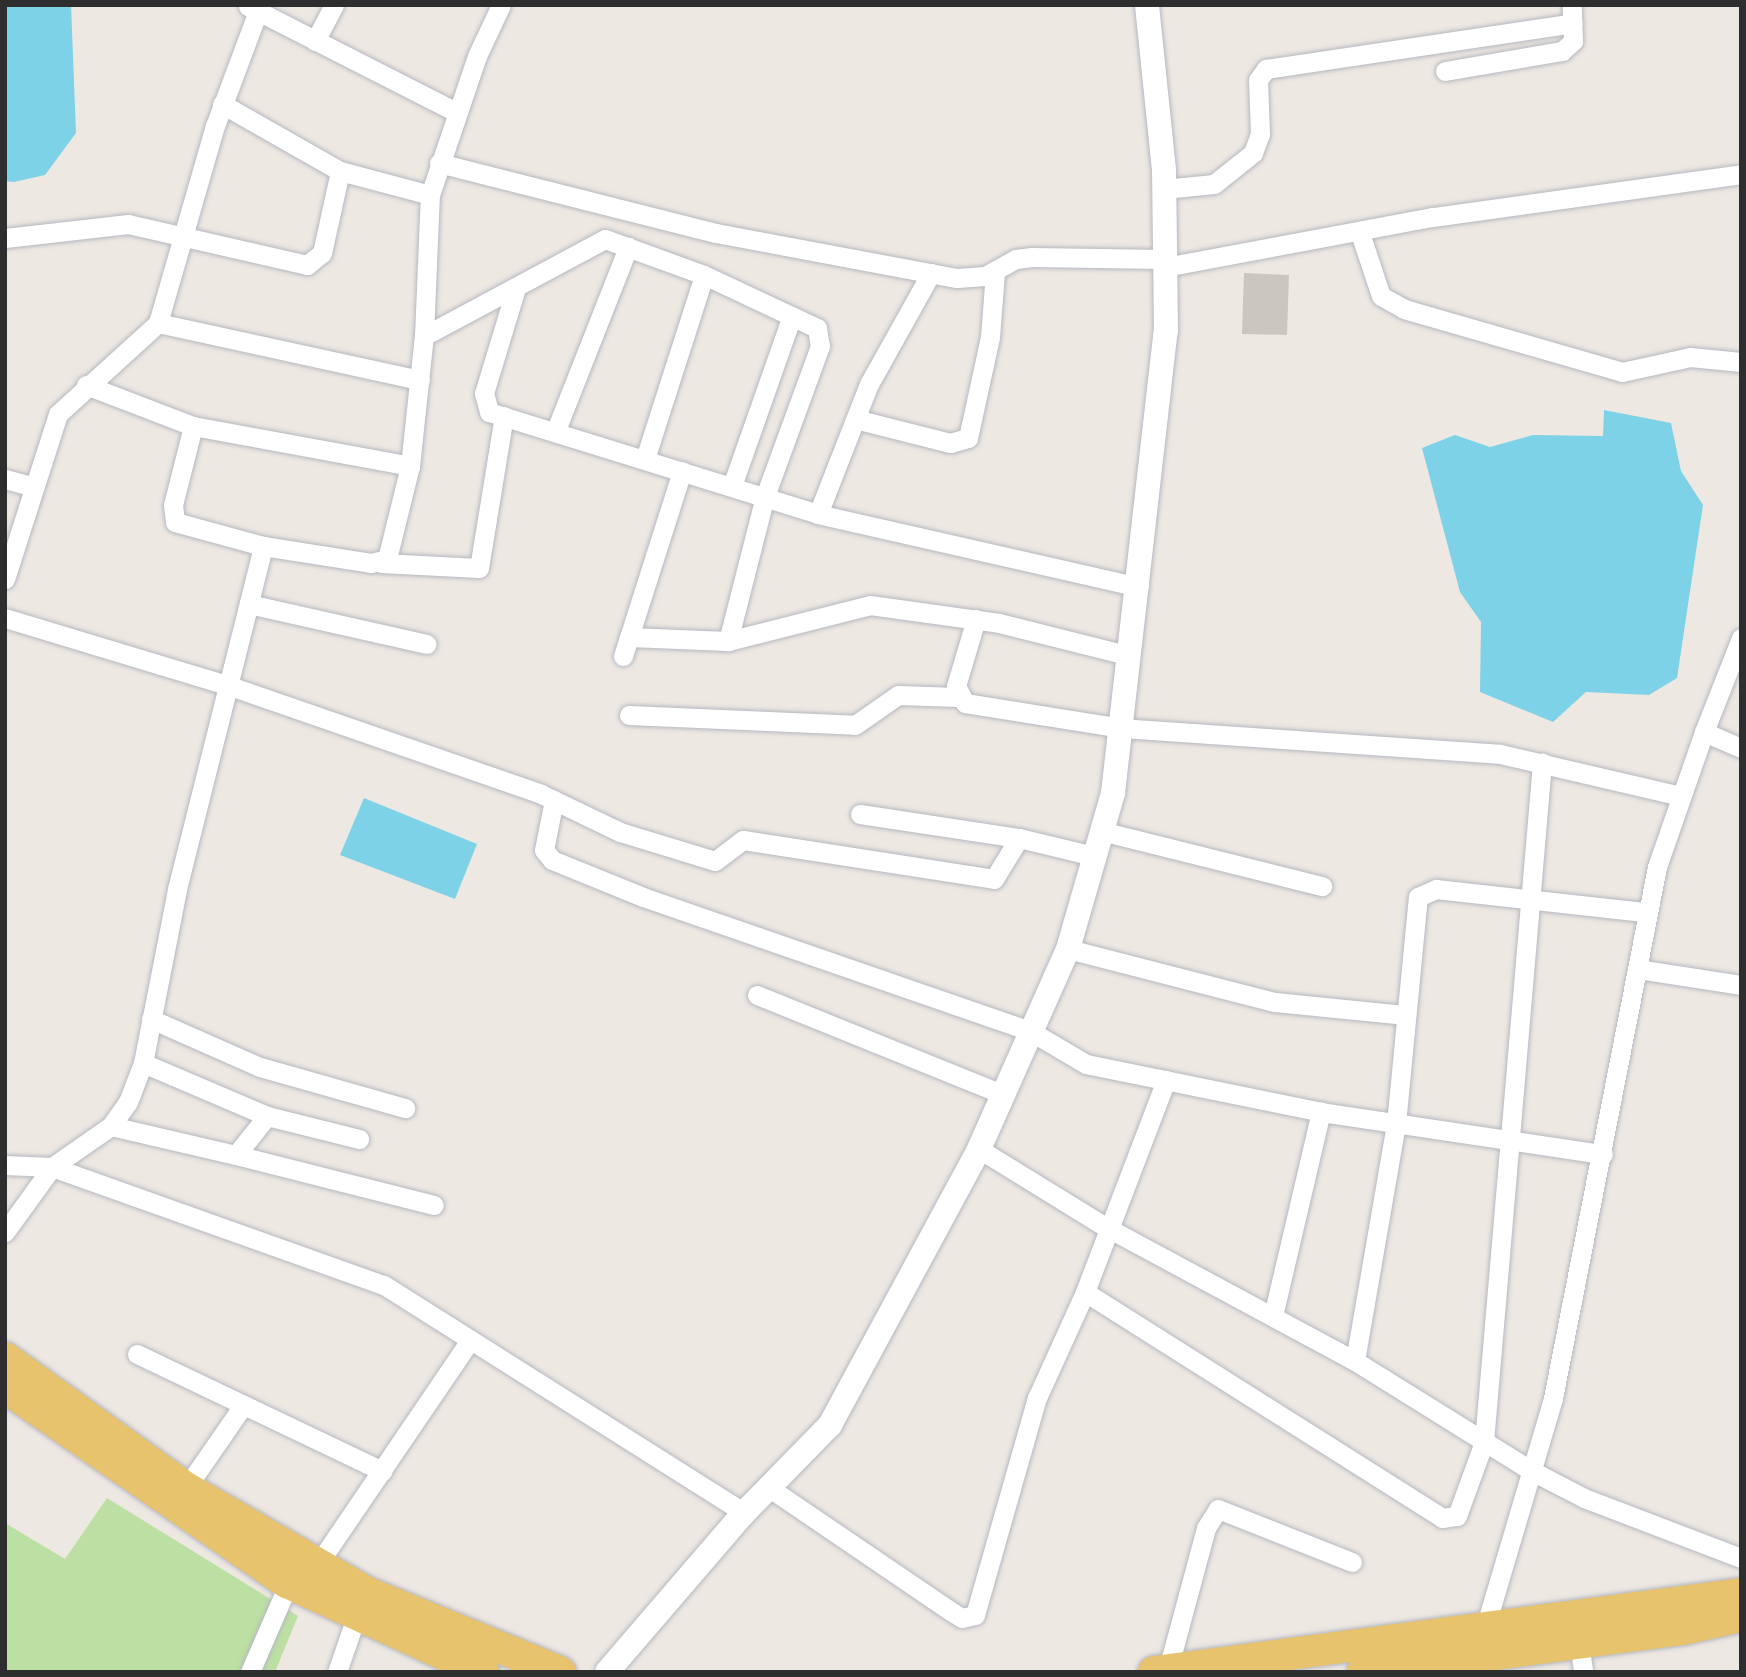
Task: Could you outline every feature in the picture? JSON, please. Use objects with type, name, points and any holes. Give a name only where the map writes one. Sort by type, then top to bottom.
[{"type":"main road","points":[[5,1358],[186,1488],[311,1560],[460,1635],[556,1671]]},
{"type":"main road","points":[[5,1387],[287,1582],[356,1617],[483,1672]]},
{"type":"main road","points":[[1495,1651],[1741,1594]]},
{"type":"main road","points":[[1161,1670],[1495,1651],[1581,1657],[1741,1616]]},
{"type":"main road","points":[[1363,1672],[1419,1657]]},
{"type":"street","points":[[315,41],[334,5]]},
{"type":"street","points":[[381,563],[392,551],[410,466],[424,336],[430,195],[456,112],[501,5]]},
{"type":"street","points":[[607,1672],[744,1513],[771,1489],[830,1425],[1006,1095],[1030,1031],[1068,949],[1101,831],[1121,728],[1166,331],[1164,189],[1147,5]]},
{"type":"street","points":[[6,576],[31,486],[58,414],[86,385],[158,323],[253,8],[456,112]]},
{"type":"street","points":[[1164,189],[1214,184],[1253,153],[1260,134],[1258,80],[1266,69],[1572,14],[1573,41],[1562,51],[1445,71]]},
{"type":"street","points":[[222,104],[340,171],[430,195]]},
{"type":"street","points":[[439,163],[716,233],[932,273],[973,278],[1032,257],[1164,263],[1360,233],[1433,217],[1741,174]]},
{"type":"street","points":[[5,237],[128,224],[306,265],[322,253],[340,171]]},
{"type":"street","points":[[1360,233],[1381,296],[1404,309],[1622,372],[1690,357],[1741,362]]},
{"type":"street","points":[[424,336],[516,288],[595,240],[628,247],[704,275],[817,328],[820,346],[765,496],[729,641]]},
{"type":"street","points":[[556,430],[628,247]]},
{"type":"street","points":[[859,420],[950,443],[968,438],[990,337],[995,272]]},
{"type":"street","points":[[818,514],[859,420],[869,384],[932,273]]},
{"type":"street","points":[[645,459],[704,275]]},
{"type":"street","points":[[516,288],[484,393],[489,412],[556,430],[818,514],[1139,587]]},
{"type":"street","points":[[732,486],[792,316]]},
{"type":"street","points":[[158,323],[420,380]]},
{"type":"street","points":[[86,385],[193,426],[410,466]]},
{"type":"street","points":[[193,426],[173,505],[175,522],[263,546],[381,563],[479,568],[504,416]]},
{"type":"street","points":[[623,656],[682,471]]},
{"type":"street","points":[[5,479],[31,486]]},
{"type":"street","points":[[5,1232],[52,1167],[110,1126],[128,1102],[143,1063],[227,685],[263,546]]},
{"type":"street","points":[[249,604],[427,644]]},
{"type":"street","points":[[629,637],[729,641],[870,605],[976,620],[1130,656]]},
{"type":"street","points":[[5,618],[227,685],[554,800],[604,826],[715,862],[743,841],[994,879],[1018,838]]},
{"type":"street","points":[[957,697],[976,620]]},
{"type":"street","points":[[1495,1651],[1532,1471],[1553,1398],[1603,1154],[1646,912],[1681,796],[1741,638]]},
{"type":"street","points":[[629,715],[855,725],[898,695],[957,697],[965,703],[1121,728],[1453,749],[1542,762],[1681,796]]},
{"type":"street","points":[[1704,732],[1741,748]]},
{"type":"street","points":[[1085,1292],[1441,1518],[1457,1517],[1484,1442],[1513,1142],[1542,762]]},
{"type":"street","points":[[554,800],[544,850],[552,860],[1030,1031],[1086,1065],[1321,1112],[1603,1154]]},
{"type":"street","points":[[860,814],[1018,838],[1094,856]]},
{"type":"street","points":[[1101,831],[1322,886]]},
{"type":"street","points":[[1355,1362],[1396,1124],[1415,908],[1423,890],[1646,912]]},
{"type":"street","points":[[1068,949],[1275,1002],[1406,1015]]},
{"type":"street","points":[[1638,969],[1741,985]]},
{"type":"street","points":[[757,995],[1006,1095]]},
{"type":"street","points":[[151,1018],[260,1066],[405,1108]]},
{"type":"street","points":[[143,1063],[267,1116],[359,1139]]},
{"type":"street","points":[[771,1489],[970,1619],[1037,1398],[1085,1292],[1106,1227],[1166,1080]]},
{"type":"street","points":[[1273,1316],[1321,1112]]},
{"type":"street","points":[[236,1155],[267,1116]]},
{"type":"street","points":[[110,1126],[435,1205]]},
{"type":"street","points":[[979,1149],[1106,1227],[1355,1362],[1532,1471],[1584,1498],[1741,1558]]},
{"type":"street","points":[[5,1165],[52,1167],[357,1273],[470,1340],[744,1513]]},
{"type":"street","points":[[250,1672],[287,1582],[311,1560],[382,1471],[470,1340]]},
{"type":"street","points":[[137,1354],[242,1407],[382,1471]]},
{"type":"street","points":[[186,1488],[242,1407]]},
{"type":"street","points":[[1161,1670],[1206,1528],[1218,1509],[1352,1562]]},
{"type":"street","points":[[337,1672],[356,1617]]},
{"type":"green space","points":[[107,1498],[298,1616],[275,1672],[5,1672],[5,1523],[65,1559]]},
{"type":"water","points":[[5,5],[71,5],[76,133],[45,175],[14,182],[5,181]]},
{"type":"water","points":[[1604,410],[1671,423],[1681,471],[1703,505],[1677,678],[1649,695],[1586,692],[1553,722],[1480,692],[1481,622],[1460,592],[1422,448],[1455,435],[1490,447],[1533,435],[1603,436]]},
{"type":"water","points":[[364,798],[477,844],[455,899],[340,855]]},
{"type":"building","points":[[1244,273],[1289,275],[1287,335],[1242,334]]}]
